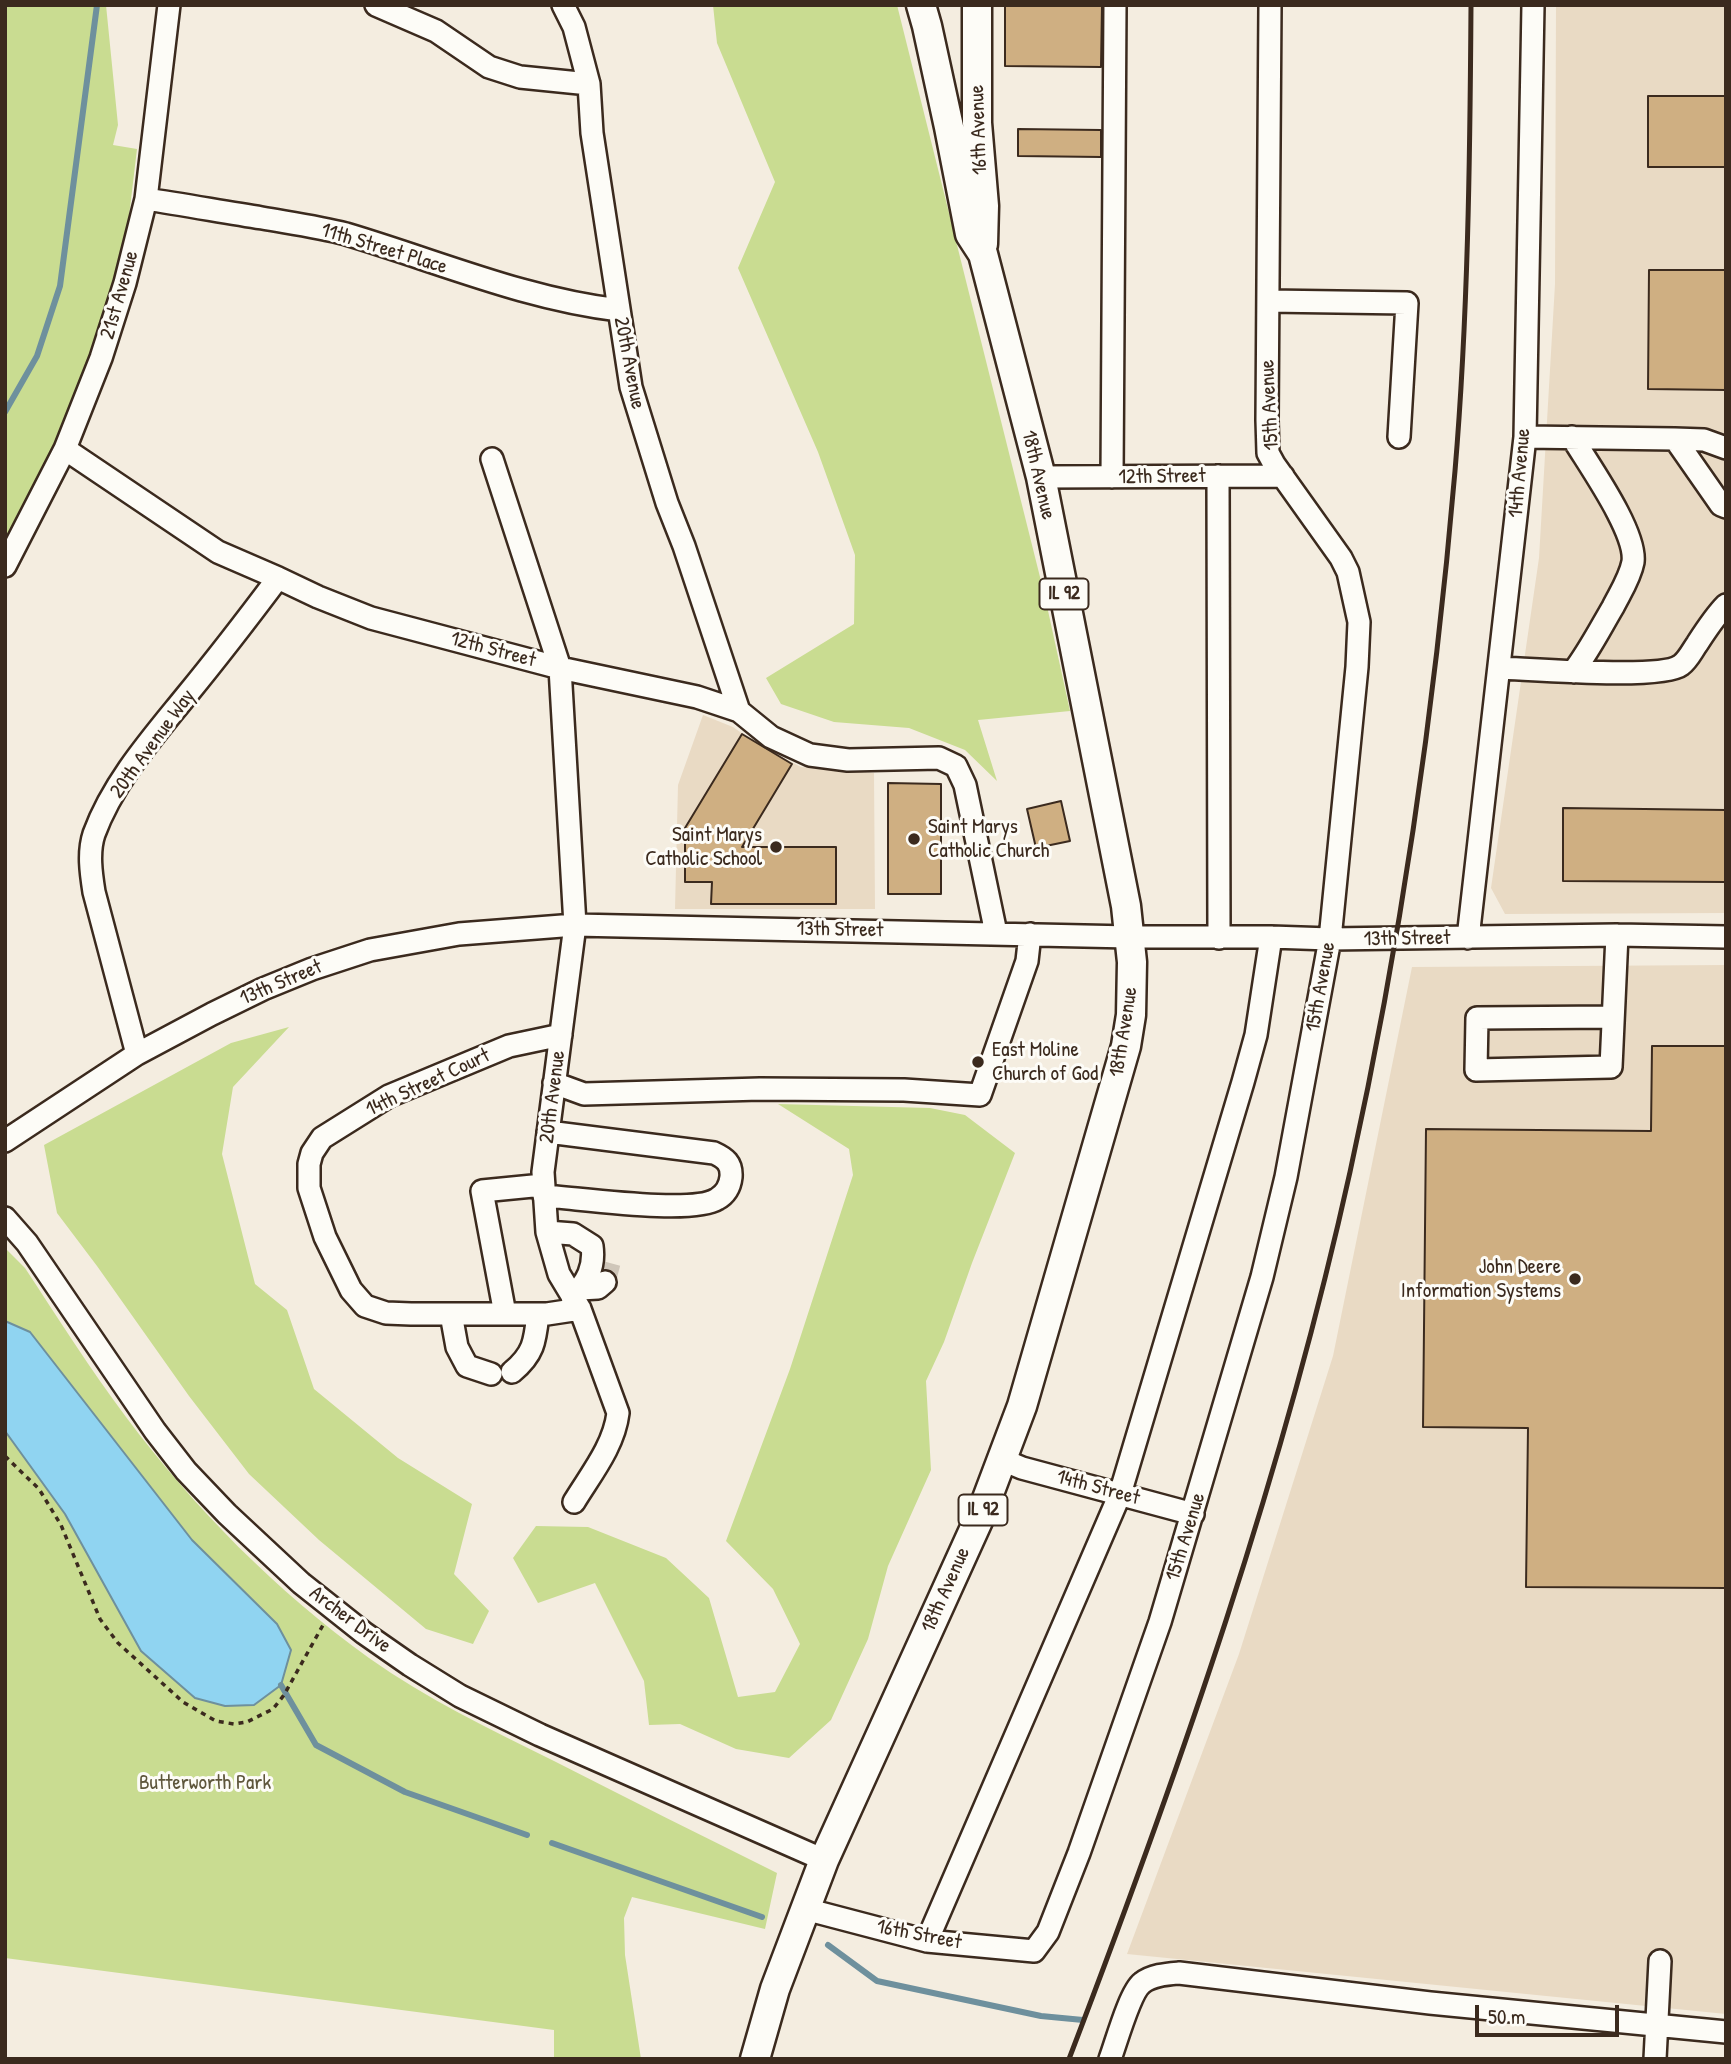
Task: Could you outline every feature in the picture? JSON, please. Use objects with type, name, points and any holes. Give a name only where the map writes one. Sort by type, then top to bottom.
[{"type":"main road","name":"18th Avenue","points":[[755,2059],[775,1989],[824,1860],[1003,1460],[1022,1406],[1126,1046],[1131,1015],[1132,962],[1126,906],[1041,477],[983,254],[970,234],[921,5]]},
{"type":"main road","name":"16th Avenue","points":[[977,5],[977,123],[984,206],[983,254]]},
{"type":"street","name":"21st Avenue","points":[[5,566],[65,449],[102,358],[125,283],[146,199],[169,5]]},
{"type":"street","points":[[376,5],[436,31],[489,67],[520,77],[589,84]]},
{"type":"street","name":"20th Avenue","points":[[563,5],[574,27],[589,84],[592,133],[631,387],[667,503],[740,711]]},
{"type":"street","points":[[1112,477],[1115,5]]},
{"type":"street","name":"15th Avenue","points":[[1034,1951],[1048,1932],[1079,1853],[1160,1622],[1243,1348],[1286,1177],[1330,939],[1357,667],[1359,622],[1348,572],[1341,558],[1268,453],[1270,5]]},
{"type":"street","name":"14th Avenue","points":[[1468,938],[1525,437],[1533,5]]},
{"type":"street","name":"11th Street Place","points":[[146,199],[306,225],[344,234],[479,278],[568,301],[619,310]]},
{"type":"street","points":[[1268,302],[1407,303],[1398,437]]},
{"type":"street","points":[[1525,437],[1704,440],[1726,448]]},
{"type":"street","points":[[1572,437],[1604,488],[1621,522],[1632,547],[1633,561],[1628,580],[1588,652],[1573,672]]},
{"type":"street","points":[[1675,439],[1721,505],[1726,507]]},
{"type":"street","name":"12th Street","points":[[65,449],[218,552],[371,618],[560,668],[696,698],[740,711],[771,737],[810,755],[848,760],[924,757],[949,761],[956,766],[965,785],[996,933]]},
{"type":"street","name":"20th Avenue","points":[[492,459],[560,668],[576,925],[543,1172],[544,1190],[548,1232],[559,1274],[577,1298],[618,1413],[610,1444],[574,1502]]},
{"type":"street","points":[[1218,476],[1219,937]]},
{"type":"street","name":"12th Street","points":[[1041,477],[1283,476]]},
{"type":"street","name":"20th Avenue Way","points":[[137,1054],[94,892],[91,848],[94,835],[113,795],[140,753],[278,578]]},
{"type":"street","points":[[1500,668],[1573,672],[1646,672],[1676,669],[1685,663],[1726,605]]},
{"type":"street","name":"13th Street","points":[[5,1141],[137,1054],[263,989],[370,950],[459,934],[576,925],[1130,937],[1726,937]]},
{"type":"street","points":[[554,1083],[584,1094],[760,1089],[904,1090],[980,1095],[1027,961],[1030,934]]},
{"type":"street","points":[[1612,1017],[1477,1018],[1476,1070],[1611,1067],[1618,935]]},
{"type":"street","points":[[927,1941],[1120,1494],[1256,1035],[1271,937]]},
{"type":"street","name":"14th Street Court","points":[[561,1035],[509,1046],[389,1096],[322,1138],[312,1153],[309,1164],[309,1188],[325,1237],[351,1290],[365,1306],[386,1313],[538,1314],[597,1288],[608,1272],[603,1253],[592,1245]]},
{"type":"street","points":[[505,1314],[482,1191],[544,1190],[698,1206],[717,1200],[726,1192],[730,1183],[729,1163],[714,1153],[548,1132]]},
{"type":"street","name":"Archer Drive","points":[[5,1218],[27,1243],[186,1471],[301,1583],[332,1608],[410,1665],[460,1696],[540,1735],[824,1860]]},
{"type":"street","points":[[548,1232],[573,1234],[592,1245],[594,1260],[577,1298]]},
{"type":"street","points":[[451,1314],[457,1347],[467,1366],[491,1374]]},
{"type":"street","points":[[512,1372],[532,1351],[538,1314]]},
{"type":"street","name":"14th Street","points":[[1003,1460],[1022,1468],[1193,1514]]},
{"type":"street","name":"16th Street","points":[[805,1909],[927,1941],[1034,1951]]},
{"type":"street","points":[[1655,2059],[1660,1961]]},
{"type":"street","points":[[1110,2059],[1133,1996],[1142,1983],[1160,1975],[1179,1973],[1430,2003],[1726,2032]]},
{"type":"path","points":[[5,1457],[39,1489],[61,1525],[100,1619],[118,1643],[183,1702],[216,1721],[234,1724],[247,1722],[273,1709],[284,1695],[332,1608]]},
{"type":"shaded area","points":[[1556,5],[1726,5],[1726,913],[1505,914],[1491,888],[1539,558],[1555,284]]},
{"type":"shaded area","name":"Saint Marys Catholic School","points":[[703,715],[733,727],[760,746],[801,767],[874,773],[875,909],[675,909],[678,785]]},
{"type":"shaded area","points":[[1726,965],[1726,2014],[1127,1954],[1239,1654],[1333,1356],[1412,967]]},
{"type":"green space","points":[[5,5],[106,5],[118,125],[113,145],[137,149],[125,250],[106,313],[64,425],[5,546]]},
{"type":"green space","points":[[713,5],[897,5],[1045,597],[1070,711],[978,720],[997,781],[965,750],[909,728],[834,722],[781,704],[766,678],[854,624],[855,555],[818,452],[738,268],[775,182],[717,43]]},
{"type":"green space","points":[[289,1027],[233,1087],[222,1154],[255,1284],[287,1310],[314,1389],[398,1458],[472,1504],[454,1574],[489,1611],[473,1644],[426,1629],[319,1540],[249,1474],[189,1396],[57,1213],[44,1145],[231,1043]]},
{"type":"green space","points":[[778,1104],[930,1108],[965,1115],[1015,1153],[944,1342],[926,1381],[931,1470],[888,1566],[868,1639],[831,1720],[789,1758],[736,1749],[680,1724],[649,1725],[644,1681],[595,1583],[538,1603],[513,1558],[536,1526],[588,1527],[666,1558],[709,1598],[738,1697],[775,1692],[800,1644],[773,1589],[726,1541],[790,1369],[853,1175],[849,1149]]},
{"type":"green space","name":"Butterworth Park","points":[[5,1248],[25,1268],[113,1399],[180,1484],[269,1577],[335,1632],[391,1673],[460,1713],[777,1873],[765,1929],[632,1897],[624,1918],[625,1955],[641,2059],[554,2059],[554,2030],[5,1958]]},
{"type":"water","points":[[5,1321],[30,1332],[192,1540],[277,1624],[291,1650],[281,1685],[254,1705],[225,1706],[195,1698],[141,1651],[65,1514],[5,1431]]},
{"type":"building","points":[[1005,5],[1102,5],[1101,67],[1005,66]]},
{"type":"building","points":[[1648,96],[1726,96],[1726,167],[1648,167]]},
{"type":"building","points":[[1018,129],[1101,130],[1101,157],[1018,156]]},
{"type":"building","points":[[1649,270],[1726,270],[1726,390],[1648,389]]},
{"type":"building","points":[[742,734],[792,764],[742,847],[836,847],[836,904],[711,904],[712,882],[685,882],[685,828]]},
{"type":"building","name":"Saint Marys Catholic Church","points":[[888,783],[941,784],[941,894],[888,894]]},
{"type":"building","points":[[1061,801],[1070,841],[1036,848],[1027,809]]},
{"type":"building","points":[[1563,808],[1726,810],[1726,882],[1563,881]]},
{"type":"building","name":"John Deere Information Systems","points":[[1652,1046],[1726,1046],[1726,1588],[1526,1587],[1528,1428],[1423,1427],[1426,1129],[1651,1131]]},
{"type":"waterway","points":[[5,412],[37,356],[60,286],[97,5]]},
{"type":"waterway","points":[[281,1685],[316,1745],[405,1792],[527,1835]]},
{"type":"waterway","points":[[552,1843],[762,1917]]},
{"type":"waterway","points":[[828,1945],[877,1981],[1041,2016],[1083,2020]]},
{"type":"tunnel","points":[[605,1282],[610,1263]]},
{"type":"railway","points":[[1069,2059],[1189,1731],[1261,1509],[1323,1285],[1368,1085],[1414,823],[1447,559],[1466,296],[1471,5]]},
{"type":"place","name":"Saint Marys Catholic Church","points":[[914,839]]},
{"type":"place","name":"Saint Marys Catholic School","points":[[776,847]]},
{"type":"place","name":"East Moline Church of God","points":[[978,1062]]},
{"type":"place","name":"John Deere Information Systems","points":[[1575,1279]]}]
